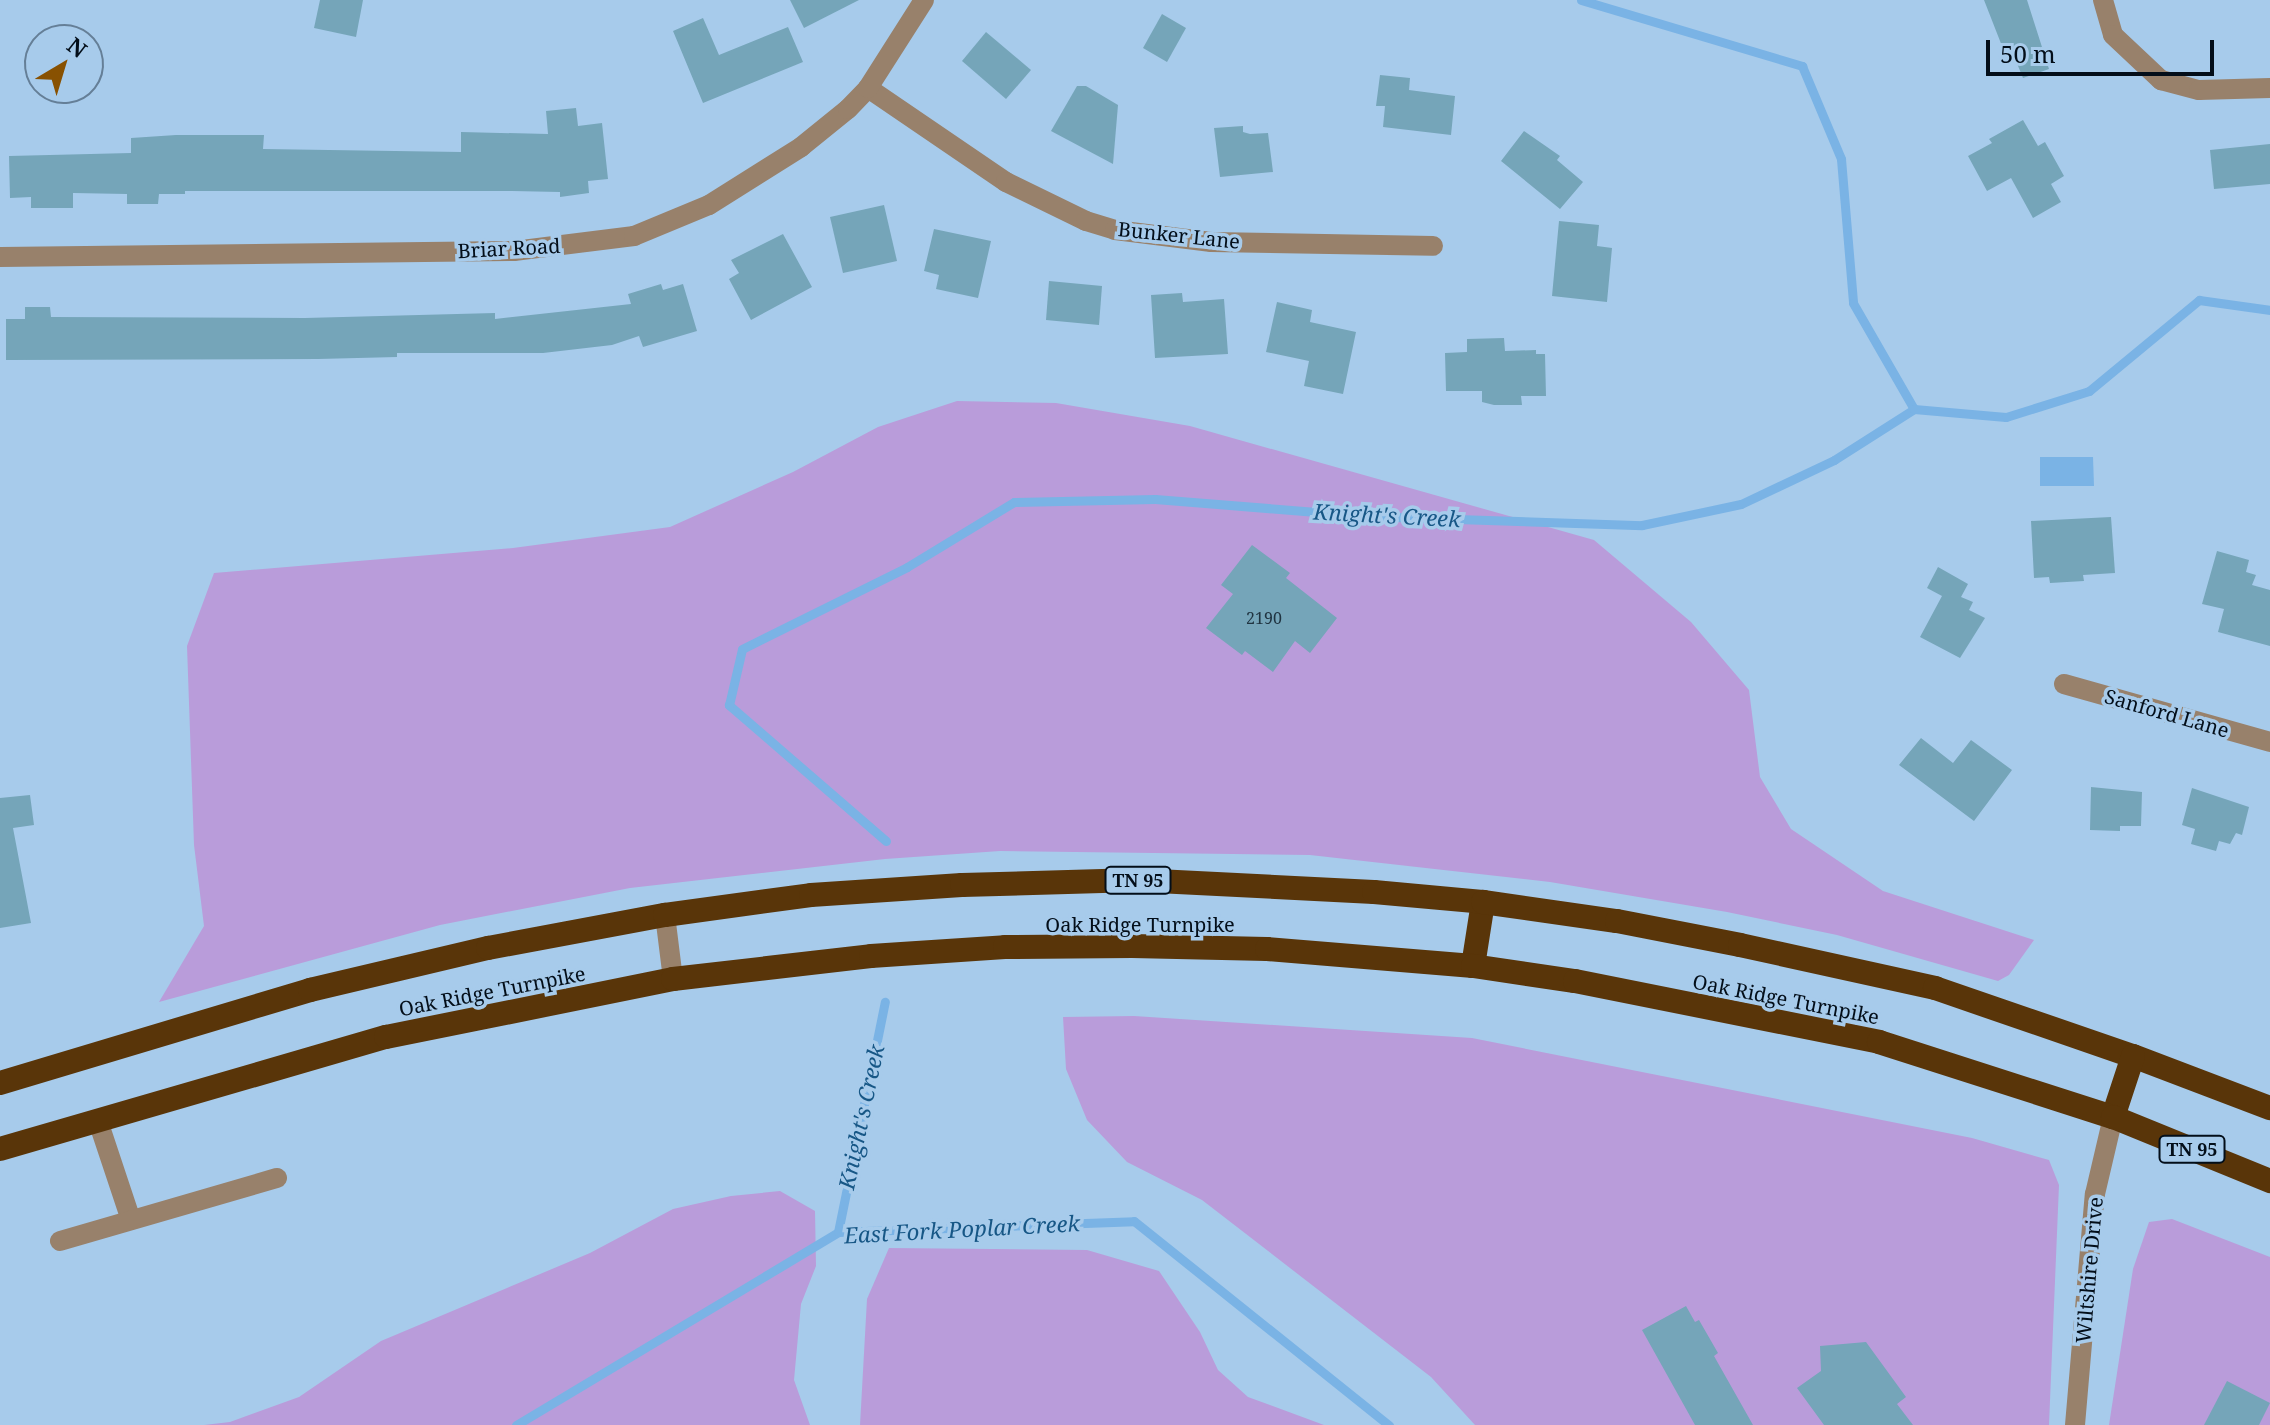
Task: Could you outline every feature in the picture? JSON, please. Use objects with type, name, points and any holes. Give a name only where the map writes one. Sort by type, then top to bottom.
[{"type":"highway","name":"Oak Ridge Turnpike","points":[[0,1083],[310,990],[488,948],[665,915],[811,895],[962,885],[1137,880],[1344,890],[1483,902],[1617,921],[1935,988],[2133,1056],[2270,1108]]},
{"type":"highway","points":[[1473,966],[1483,902]]},
{"type":"highway","name":"Oak Ridge Turnpike","points":[[0,1149],[386,1037],[673,979],[871,956],[1005,947],[1267,949],[1473,966],[1575,981],[1879,1042],[2113,1117],[2270,1181]]},
{"type":"highway","points":[[2113,1117],[2133,1056]]},
{"type":"street","name":"Briar Road","points":[[0,257],[514,251],[620,240],[709,205],[801,147],[848,109],[868,88],[924,0]]},
{"type":"street","points":[[2103,0],[2113,35],[2161,80],[2199,90],[2270,88]]},
{"type":"street","name":"Bunker Lane","points":[[868,88],[1006,182],[1086,221],[1115,230],[1211,242],[1433,246]]},
{"type":"street","name":"Sanford Lane","points":[[2064,684],[2270,742]]},
{"type":"street","points":[[665,915],[673,979]]},
{"type":"street","name":"Wiltshire Drive","points":[[2075,1425],[2095,1194],[2113,1117]]},
{"type":"street","points":[[98,1121],[131,1220]]},
{"type":"street","points":[[60,1241],[277,1178]]},
{"type":"shaded area","points":[[957,401],[1056,403],[1190,426],[1594,540],[1691,622],[1749,690],[1760,777],[1791,829],[1883,891],[2034,940],[2009,975],[1998,981],[1837,935],[1727,912],[1550,882],[1310,855],[1000,851],[885,859],[630,888],[440,925],[159,1002],[204,926],[194,845],[187,646],[214,573],[513,548],[670,527],[793,472],[878,427]]},
{"type":"shaded area","points":[[1134,1016],[1472,1038],[1972,1138],[2049,1160],[2059,1185],[2049,1425],[1475,1425],[1431,1377],[1202,1200],[1127,1162],[1087,1120],[1066,1069],[1063,1017]]},
{"type":"shaded area","points":[[780,1191],[815,1211],[816,1266],[801,1304],[794,1380],[810,1425],[204,1425],[230,1422],[299,1397],[381,1341],[590,1253],[673,1209],[731,1196]]},
{"type":"shaded area","points":[[2172,1219],[2270,1257],[2270,1425],[2109,1425],[2133,1269],[2149,1222]]},
{"type":"shaded area","points":[[889,1248],[1087,1250],[1159,1271],[1200,1332],[1218,1370],[1248,1397],[1324,1425],[860,1425],[867,1299]]},
{"type":"water","points":[[2040,457],[2093,457],[2094,486],[2040,486]]},
{"type":"building","points":[[320,0],[363,0],[356,37],[314,28]]},
{"type":"building","points":[[790,0],[859,0],[804,28]]},
{"type":"building","points":[[1984,0],[2027,0],[2049,69],[2023,78],[2016,61],[2009,64]]},
{"type":"building","points":[[1162,14],[1186,28],[1167,62],[1143,48]]},
{"type":"building","points":[[703,18],[719,55],[788,27],[803,62],[703,103],[673,31]]},
{"type":"building","points":[[986,32],[1031,70],[1006,99],[962,61]]},
{"type":"building","points":[[1380,75],[1410,78],[1409,90],[1455,96],[1451,135],[1383,127],[1385,106],[1376,106]]},
{"type":"building","points":[[1077,86],[1086,86],[1118,105],[1113,164],[1051,131]]},
{"type":"building","points":[[576,108],[578,126],[602,123],[608,179],[588,181],[589,193],[560,197],[560,192],[512,191],[185,191],[185,194],[159,194],[158,204],[127,204],[127,194],[73,193],[73,208],[31,208],[31,197],[10,198],[9,156],[131,153],[131,138],[176,135],[264,135],[263,149],[461,152],[461,132],[548,134],[546,111]]},
{"type":"building","points":[[2023,120],[2038,146],[2045,142],[2064,176],[2051,184],[2061,202],[2033,218],[2011,178],[1987,191],[1968,156],[1992,143],[1989,139]]},
{"type":"building","points":[[1243,126],[1243,132],[1250,134],[1268,133],[1273,172],[1220,177],[1214,128]]},
{"type":"building","points":[[1524,131],[1560,156],[1557,160],[1583,182],[1560,209],[1501,161]]},
{"type":"building","points":[[2270,144],[2270,184],[2214,189],[2210,150]]},
{"type":"building","points":[[884,205],[897,261],[843,273],[830,217]]},
{"type":"building","points":[[1559,221],[1599,225],[1597,246],[1612,248],[1607,302],[1552,296]]},
{"type":"building","points":[[934,229],[991,241],[978,298],[936,289],[939,275],[924,271]]},
{"type":"building","points":[[783,234],[812,287],[751,320],[729,279],[739,273],[731,260]]},
{"type":"building","points":[[1049,281],[1102,286],[1099,325],[1046,320]]},
{"type":"building","points":[[661,284],[663,290],[683,284],[697,331],[643,347],[639,336],[612,345],[543,353],[397,353],[397,357],[318,359],[6,360],[6,319],[25,319],[25,307],[50,307],[51,317],[305,318],[495,313],[495,319],[631,304],[628,294]]},
{"type":"building","points":[[1182,293],[1183,302],[1224,299],[1228,354],[1155,358],[1151,295]]},
{"type":"building","points":[[1277,302],[1312,310],[1310,322],[1356,332],[1343,394],[1304,386],[1309,361],[1266,352]]},
{"type":"building","points":[[1504,338],[1505,351],[1536,350],[1536,354],[1545,354],[1546,396],[1521,396],[1522,405],[1494,405],[1482,402],[1482,391],[1446,391],[1445,353],[1467,352],[1467,339]]},
{"type":"building","points":[[2111,517],[2115,573],[2083,575],[2084,581],[2050,583],[2049,577],[2034,578],[2031,521]]},
{"type":"building","points":[[1252,545],[1290,573],[1286,578],[1337,618],[1310,653],[1295,641],[1273,672],[1245,651],[1242,655],[1206,628],[1233,594],[1221,585]]},
{"type":"building","points":[[2217,551],[2249,560],[2246,572],[2256,575],[2252,585],[2270,590],[2270,646],[2218,632],[2224,609],[2202,604]]},
{"type":"building","points":[[1938,567],[1968,584],[1961,597],[1973,602],[1969,610],[1985,618],[1960,658],[1920,637],[1942,596],[1927,588]]},
{"type":"building","points":[[1921,738],[1953,763],[1971,740],[2012,770],[1974,821],[1899,765]]},
{"type":"building","points":[[2091,787],[2142,792],[2141,826],[2120,826],[2120,831],[2090,830]]},
{"type":"building","points":[[2192,788],[2249,807],[2242,835],[2236,833],[2230,844],[2219,841],[2216,851],[2191,844],[2195,829],[2182,825]]},
{"type":"building","points":[[30,795],[34,825],[13,828],[31,923],[0,928],[0,798]]},
{"type":"building","points":[[1686,1306],[1695,1322],[1699,1320],[1718,1353],[1714,1356],[1753,1425],[1695,1425],[1642,1330]]},
{"type":"building","points":[[1866,1342],[1906,1397],[1897,1404],[1913,1425],[1824,1425],[1797,1388],[1821,1371],[1820,1346]]},
{"type":"building","points":[[2227,1381],[2270,1403],[2259,1425],[2204,1425]]},
{"type":"waterway","points":[[1581,0],[1802,66],[1841,159],[1853,303],[1914,409]]},
{"type":"waterway","name":"Knight's Creek","points":[[886,841],[729,705],[742,649],[907,567],[1014,502],[1155,499],[1365,516],[1642,525],[1741,504],[1834,460],[1914,409],[2006,417],[2089,391],[2199,300],[2270,310]]},
{"type":"waterway","name":"Knight's Creek","points":[[838,1232],[885,1002]]},
{"type":"waterway","name":"East Fork Poplar Creek","points":[[516,1425],[838,1232],[1134,1221],[1389,1425]]}]
